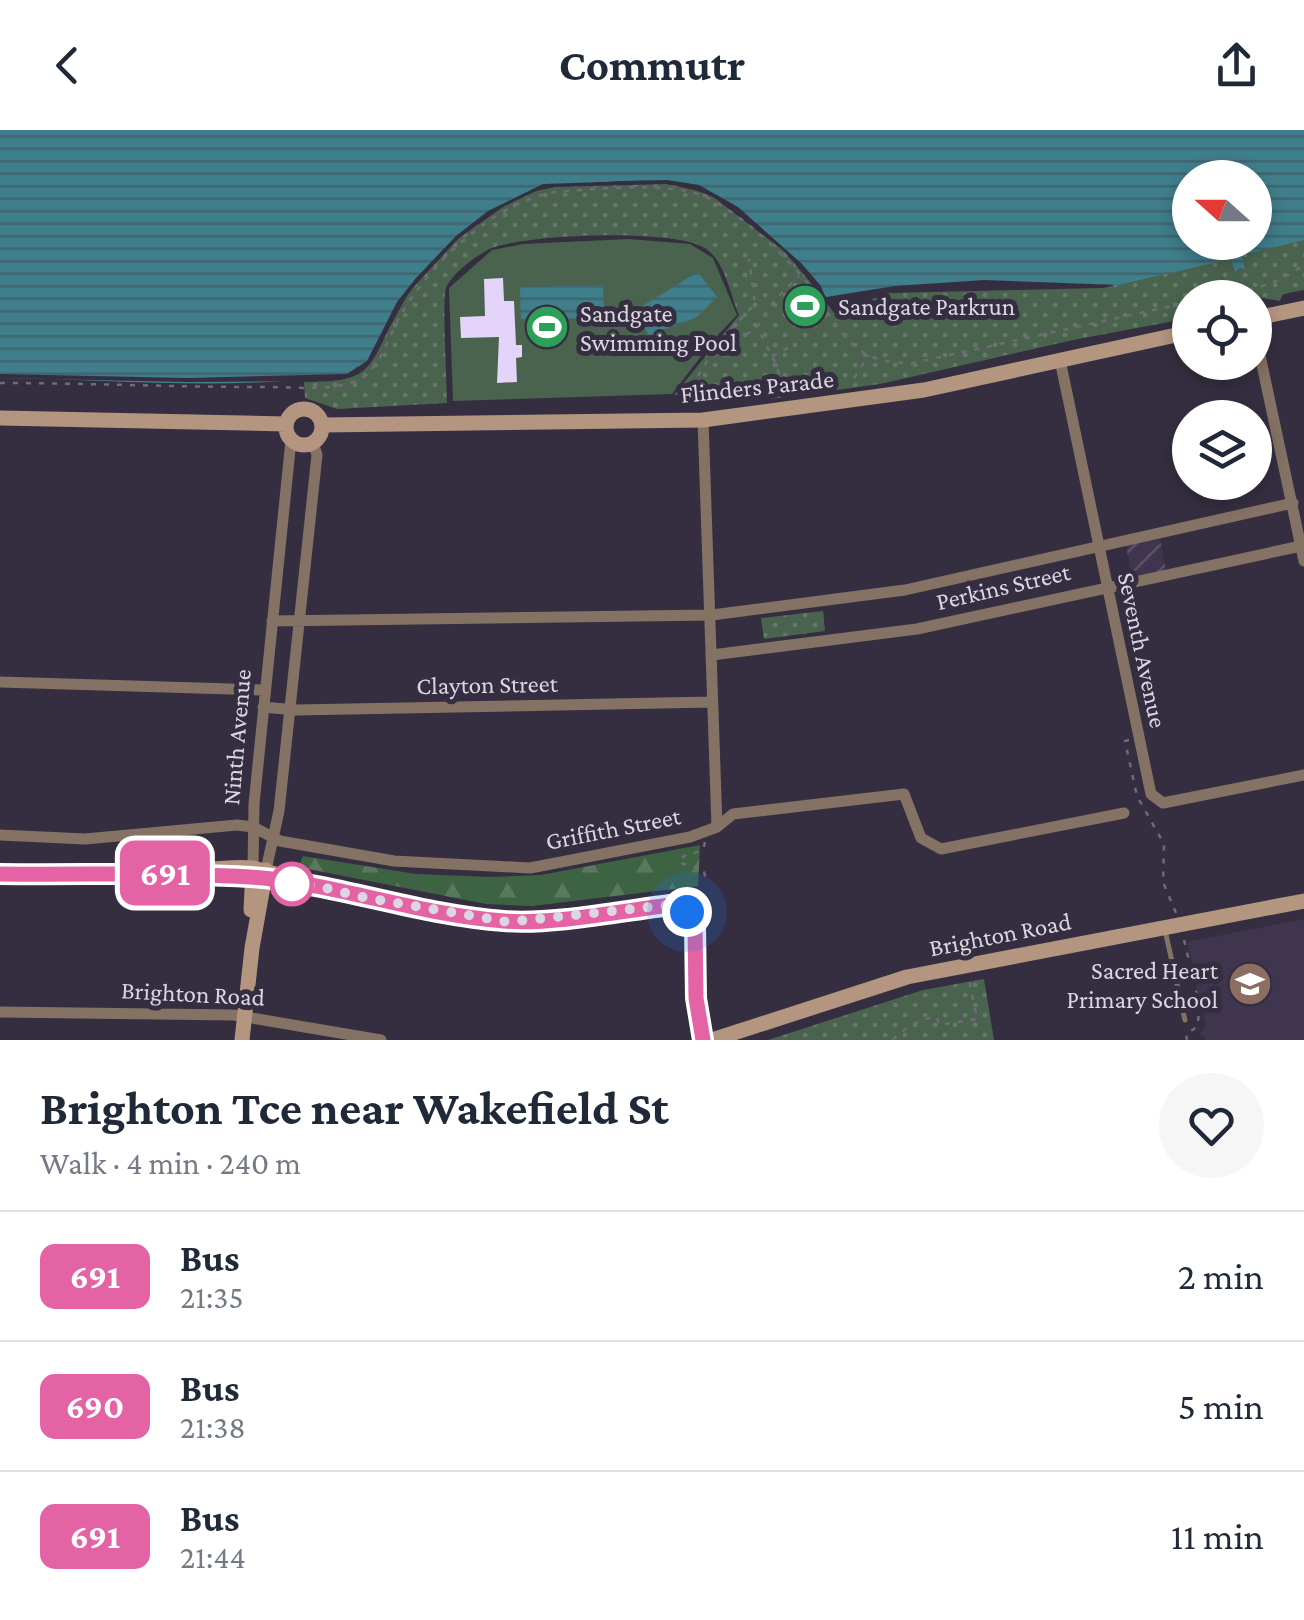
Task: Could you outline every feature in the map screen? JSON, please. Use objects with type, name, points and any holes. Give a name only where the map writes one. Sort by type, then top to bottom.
[{"type":"street","points":[[1272,309],[1304,308]]},
{"type":"street","name":"Flinders Parade","points":[[288,432],[291,414],[302,409],[318,414],[322,425],[703,420],[924,390],[1172,336]]},
{"type":"street","name":"Seventh Avenue","points":[[1060,360],[1151,794],[1163,803],[1304,775]]},
{"type":"street","points":[[1266,380],[1304,560]]},
{"type":"street","name":"Flinders Parade","points":[[0,418],[288,432],[301,445],[313,443]]},
{"type":"street","points":[[703,420],[717,827]]},
{"type":"street","points":[[313,443],[320,436],[322,425]]},
{"type":"street","name":"Ninth Avenue","points":[[242,1040],[259,874],[252,827],[288,432]]},
{"type":"street","name":"Ninth Avenue","points":[[259,874],[279,810],[316,455],[313,443]]},
{"type":"street","name":"Perkins Street","points":[[272,621],[712,616],[906,590],[1293,503]]},
{"type":"street","name":"Perkins Street","points":[[712,655],[917,628],[1301,546]]},
{"type":"street","points":[[0,682],[265,690]]},
{"type":"street","name":"Clayton Street","points":[[264,707],[712,702]]},
{"type":"street","name":"Griffith Street","points":[[252,827],[272,838],[394,860],[530,868],[690,837],[717,827],[733,814],[904,794],[921,838],[941,849],[1124,813]]},
{"type":"street","points":[[0,835],[85,839],[237,825],[252,827]]},
{"type":"street","points":[[0,874],[93,876],[185,873],[201,868],[259,874],[300,886],[313,885],[508,922],[670,905],[682,908],[695,925],[696,998],[703,1040]]},
{"type":"street","name":"Brighton Road","points":[[712,1040],[907,978],[1304,901]]},
{"type":"street","name":"Brighton Road","points":[[0,1012],[244,1017],[381,1040]]},
{"type":"lane","points":[[1165,928],[1185,1020]]},
{"type":"path","points":[[0,382],[123,387],[302,386],[355,381],[374,366],[413,295],[462,242],[505,211],[555,192],[667,188],[696,193],[748,227],[800,275],[853,344],[868,355],[898,363],[1172,306]]},
{"type":"path","points":[[731,345],[732,328],[755,304],[749,259]]},
{"type":"path","points":[[1272,284],[1304,264]]},
{"type":"path","points":[[684,398],[708,360],[757,328],[775,300],[800,275]]},
{"type":"path","points":[[757,328],[778,366],[782,387]]},
{"type":"path","points":[[772,356],[788,348]]},
{"type":"path","points":[[854,378],[868,355]]},
{"type":"path","points":[[1126,741],[1137,796],[1164,844],[1163,882],[1176,915]]},
{"type":"path","points":[[704,838],[702,850],[684,856],[679,864],[704,868],[708,883]]},
{"type":"path","points":[[1184,940],[1200,1007],[1196,1027],[1186,1034],[1186,1040]]},
{"type":"path","points":[[893,1040],[908,1027],[928,1018],[936,1016],[938,1026],[977,1018],[969,980]]},
{"type":"shaded area","points":[[1160,539],[1166,571],[1132,578],[1126,545]]},
{"type":"shaded area","name":"Sacred Heart Primary School","points":[[1304,919],[1304,1040],[1207,1040],[1200,1034],[1206,1026],[1187,942]]},
{"type":"green space","points":[[584,184],[667,184],[718,200],[762,230],[783,250],[834,313],[888,293],[1103,288],[1211,260],[1272,260],[1272,244],[1304,236],[1304,290],[1283,294],[1280,301],[1272,300],[1272,280],[1172,280],[1172,321],[880,384],[771,399],[770,387],[674,395],[739,315],[722,269],[712,254],[688,242],[664,238],[600,235],[536,239],[492,248],[449,282],[444,309],[447,403],[337,409],[305,398],[304,382],[343,379],[370,364],[410,292],[440,256],[477,224],[536,191]]},
{"type":"green space","name":"Sandgate Swimming Pool","points":[[629,239],[690,244],[713,258],[737,315],[672,394],[453,401],[449,288],[492,250],[523,244]]},
{"type":"green space","points":[[823,611],[825,631],[764,639],[761,618]]},
{"type":"green space","points":[[700,845],[698,886],[532,906],[486,904],[298,867],[303,856],[416,874],[541,875]]},
{"type":"green space","points":[[984,979],[994,1040],[768,1040],[923,990]]},
{"type":"water","points":[[0,130],[1304,130],[1304,240],[1272,248],[1272,160],[1172,160],[1172,260],[1227,260],[1118,285],[984,280],[895,286],[826,297],[761,228],[700,189],[651,181],[554,185],[509,202],[446,247],[412,285],[360,371],[355,366],[358,372],[314,378],[179,383],[0,378]]},
{"type":"water","points":[[1231,260],[1243,260],[1245,269],[1235,272]]},
{"type":"water","points":[[698,272],[717,297],[697,317],[649,335],[634,311]]},
{"type":"water","points":[[603,285],[604,318],[521,319],[520,287]]},
{"type":"pier","points":[[667,180],[699,185],[738,207],[802,264],[821,286],[827,302],[784,251],[708,193],[667,184],[555,187],[536,191],[503,207],[459,238],[409,292],[370,363],[353,376],[318,381],[187,382],[0,378],[0,374],[187,378],[347,374],[367,361],[397,302],[416,278],[456,236],[488,211],[543,184]]},
{"type":"building","points":[[503,278],[504,301],[514,301],[516,345],[522,345],[522,357],[516,358],[517,382],[497,383],[499,337],[461,338],[460,317],[485,316],[484,279]]},
{"type":"bus line","name":"691","points":[[0,874],[185,873],[253,878],[313,885],[508,922],[670,905],[682,908],[695,925],[696,998],[703,1040]]},
{"type":"place","name":"Sandgate Parkrun","points":[[805,306]]},
{"type":"place","name":"Sandgate Swimming Pool","points":[[547,327]]},
{"type":"place","name":"Sacred Heart Primary School","points":[[1250,984]]},
{"type":"route","points":[[292,884],[508,922],[670,905],[687,912]]}]
